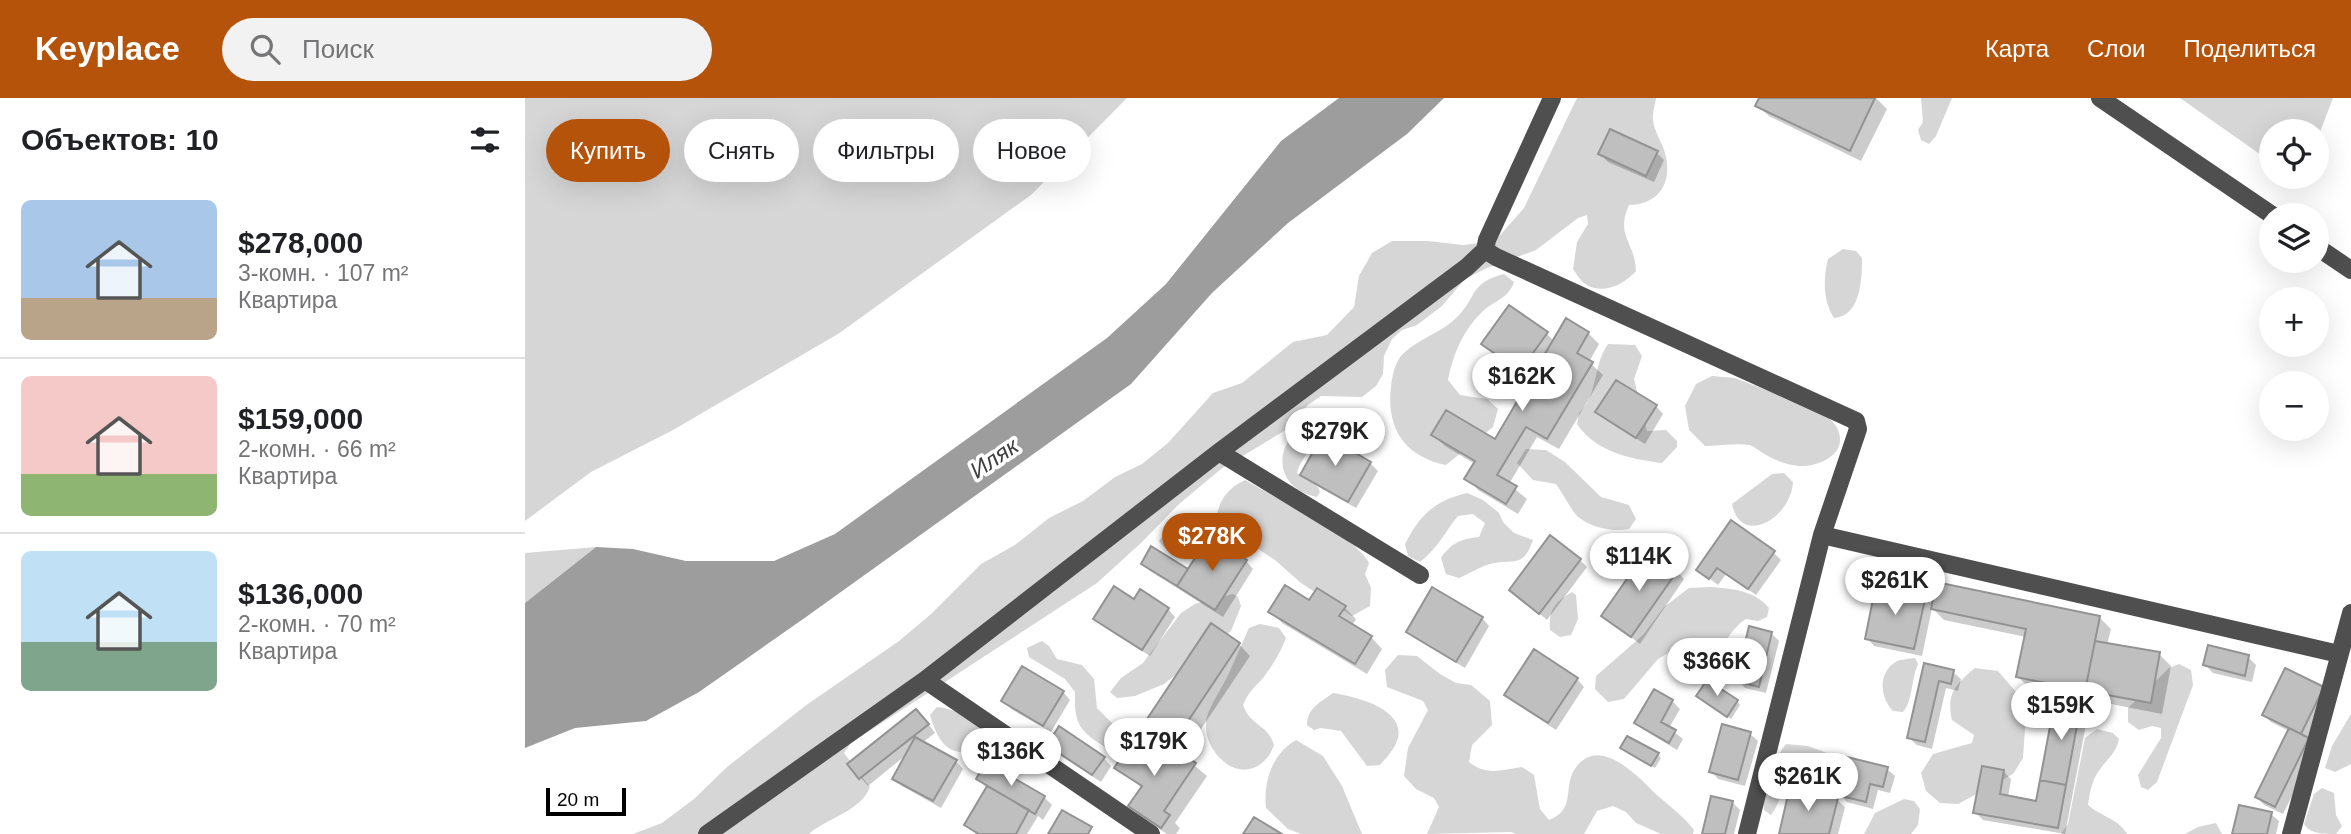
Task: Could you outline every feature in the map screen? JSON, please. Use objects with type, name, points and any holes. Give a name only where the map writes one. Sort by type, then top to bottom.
[{"type":"street","points":[[707,834],[925,680],[1219,452],[1467,267],[1485,250],[1487,240],[1552,98]]},
{"type":"street","points":[[2100,98],[2259,207]]},
{"type":"street","points":[[1485,250],[1856,421],[1858,429],[1822,535],[1747,834]]},
{"type":"street","points":[[2329,255],[2351,270]]},
{"type":"street","points":[[1219,452],[1420,575]]},
{"type":"street","points":[[1822,535],[2339,654]]},
{"type":"street","points":[[2291,834],[2351,613]]},
{"type":"street","points":[[925,680],[1151,834]]},
{"type":"shaded area","points":[[525,98],[1127,98],[1091,134],[1091,119],[973,119],[973,182],[1044,182],[1031,195],[838,334],[673,430],[591,472],[525,521]]},
{"type":"shaded area","points":[[1577,98],[1656,98],[1653,120],[1665,152],[1667,176],[1655,197],[1629,205],[1624,225],[1636,271],[1625,281],[1598,289],[1584,283],[1573,269],[1577,242],[1588,224],[1587,215],[1578,218],[1536,250],[1465,279],[1442,306],[1392,339],[1384,356],[1383,374],[1376,386],[1362,397],[1321,396],[1308,405],[1284,431],[1221,469],[1179,504],[1097,583],[851,743],[844,753],[870,787],[859,802],[809,834],[633,834],[662,823],[694,799],[727,767],[805,706],[899,641],[931,614],[981,564],[1015,545],[1049,518],[1083,501],[1115,477],[1142,464],[1168,443],[1213,393],[1242,383],[1293,342],[1327,335],[1354,307],[1359,276],[1372,253],[1392,241],[1463,245],[1495,241],[1524,208]]},
{"type":"shaded area","points":[[1921,98],[1952,98],[1936,136],[1929,144],[1921,140],[1918,130],[1923,122]]},
{"type":"shaded area","points":[[2180,98],[2333,98],[2325,119],[2259,119],[2259,154]]},
{"type":"shaded area","points":[[1843,249],[1856,251],[1862,258],[1860,286],[1850,311],[1834,318],[1826,297],[1825,274],[1828,259]]},
{"type":"shaded area","points":[[1504,274],[1514,282],[1512,287],[1505,296],[1483,311],[1464,334],[1448,380],[1460,395],[1487,399],[1498,409],[1493,427],[1446,465],[1431,461],[1409,447],[1395,427],[1390,401],[1395,366],[1407,350],[1455,319],[1484,282]]},
{"type":"shaded area","points":[[1608,344],[1635,345],[1642,356],[1634,379],[1647,431],[1666,430],[1677,441],[1677,447],[1662,463],[1626,456],[1604,448],[1585,434],[1577,424],[1579,413],[1590,397]]},
{"type":"shaded area","points":[[1712,376],[1735,378],[1822,412],[1838,430],[1838,448],[1821,462],[1799,466],[1776,460],[1749,445],[1705,446],[1689,430],[1685,406],[1696,384]]},
{"type":"shaded area","points":[[1313,423],[1319,429],[1297,473],[1318,487],[1320,492],[1317,497],[1302,492],[1291,484],[1282,462],[1290,439]]},
{"type":"shaded area","points":[[1526,449],[1546,450],[1565,462],[1601,497],[1629,505],[1636,519],[1629,529],[1602,528],[1577,516],[1556,484],[1533,480],[1517,463]]},
{"type":"shaded area","points":[[1784,473],[1793,482],[1784,507],[1775,517],[1754,526],[1745,524],[1737,517],[1732,504],[1772,474]]},
{"type":"shaded area","points":[[1245,480],[1332,529],[1361,552],[1369,563],[1365,574],[1371,588],[1370,606],[1352,616],[1301,583],[1275,560],[1216,521],[1224,497]]},
{"type":"shaded area","points":[[1467,493],[1483,500],[1499,513],[1503,522],[1514,533],[1533,540],[1525,555],[1517,561],[1486,565],[1459,578],[1446,574],[1441,558],[1445,553],[1457,543],[1479,537],[1485,523],[1473,514],[1458,516],[1436,546],[1420,562],[1408,556],[1405,544],[1423,517],[1445,500]]},
{"type":"shaded area","points":[[1193,521],[1202,523],[1203,530],[1196,544],[1181,551],[1173,551],[1165,548],[1159,541],[1174,527]]},
{"type":"shaded area","points":[[596,547],[525,603],[525,553]]},
{"type":"shaded area","points":[[1689,588],[1735,590],[1757,597],[1769,608],[1767,617],[1758,621],[1746,619],[1740,623],[1717,652],[1707,660],[1690,662],[1675,649],[1658,659],[1624,699],[1608,702],[1595,689],[1596,676],[1643,635],[1664,607]]},
{"type":"shaded area","points":[[1572,592],[1576,595],[1578,619],[1571,635],[1560,637],[1550,630],[1550,617],[1557,603]]},
{"type":"shaded area","points":[[1233,594],[1238,597],[1241,606],[1231,631],[1164,684],[1135,696],[1117,698],[1110,692],[1121,678],[1143,663],[1181,613],[1195,604]]},
{"type":"shaded area","points":[[1260,624],[1279,628],[1286,638],[1273,664],[1243,705],[1274,745],[1266,759],[1256,767],[1246,770],[1235,768],[1217,755],[1207,734],[1206,722],[1249,628]]},
{"type":"shaded area","points":[[1042,641],[1049,646],[1057,659],[1082,665],[1094,679],[1097,708],[1120,731],[1119,740],[1105,747],[1084,731],[1077,719],[1075,692],[1065,679],[1029,657],[1027,648]]},
{"type":"shaded area","points":[[1398,655],[1417,656],[1456,683],[1471,685],[1490,701],[1492,725],[1472,745],[1469,762],[1488,771],[1522,767],[1534,775],[1540,809],[1549,820],[1563,810],[1572,773],[1577,766],[1587,758],[1598,755],[1609,757],[1631,771],[1686,820],[1694,830],[1693,834],[1661,834],[1636,823],[1626,812],[1613,806],[1597,811],[1584,834],[1427,834],[1439,807],[1434,798],[1416,789],[1404,776],[1408,748],[1428,710],[1423,701],[1387,687],[1385,670]]},
{"type":"shaded area","points":[[1915,658],[1918,664],[1909,702],[1903,712],[1893,711],[1883,692],[1886,672],[1897,661]]},
{"type":"shaded area","points":[[2179,664],[2191,670],[2193,685],[2157,782],[2148,790],[2141,787],[2138,775],[2161,738],[2161,728],[2152,726],[2139,730],[2128,722],[2128,708],[2169,668]]},
{"type":"shaded area","points":[[1975,668],[1998,671],[2017,693],[2026,714],[2023,758],[2013,774],[1958,804],[1940,803],[1926,791],[1921,773],[1933,754],[1972,743],[1974,735],[1952,720],[1950,703],[1958,684]]},
{"type":"shaded area","points":[[1333,693],[1376,705],[1394,719],[1398,738],[1380,765],[1367,766],[1341,731],[1321,728],[1314,730],[1307,725],[1312,710]]},
{"type":"shaded area","points":[[937,707],[961,714],[975,723],[986,744],[965,752],[949,748],[938,735],[930,715]]},
{"type":"shaded area","points":[[2351,714],[2351,764],[2335,772],[2325,768],[2332,746]]},
{"type":"shaded area","points":[[2097,729],[2113,733],[2119,739],[2114,751],[2095,776],[2088,805],[2119,825],[2127,834],[2061,834],[2068,824],[2085,738]]},
{"type":"shaded area","points":[[1296,740],[1323,756],[1342,786],[1362,834],[1301,834],[1288,829],[1266,808],[1266,788],[1271,769],[1281,753]]},
{"type":"shaded area","points":[[1786,744],[1808,746],[1827,753],[1833,766],[1829,776],[1814,779],[1803,772],[1793,770],[1771,815],[1764,810],[1764,801],[1777,760]]},
{"type":"shaded area","points":[[2322,788],[2334,793],[2336,815],[2342,826],[2336,834],[2314,832],[2304,824],[2314,794]]},
{"type":"shaded area","points":[[1904,799],[1914,801],[1920,809],[1918,825],[1911,834],[1864,834],[1875,813]]},
{"type":"shaded area","points":[[2216,823],[2222,834],[2185,834],[2198,827]]},
{"type":"water","name":"Иляк","points":[[1339,98],[1444,98],[1407,134],[1288,223],[1212,293],[1131,384],[806,617],[699,692],[646,721],[575,728],[525,748],[525,603],[596,547],[633,549],[686,561],[774,561],[835,534],[1107,338],[1166,284],[1281,141]]},
{"type":"building","points":[[1759,98],[1875,98],[1850,151],[1755,106]]},
{"type":"building","points":[[1610,129],[1658,151],[1646,176],[1598,154]]},
{"type":"building","points":[[1509,305],[1548,332],[1520,371],[1481,344]]},
{"type":"building","points":[[1566,318],[1589,332],[1577,353],[1593,362],[1547,439],[1526,427],[1497,475],[1517,486],[1506,504],[1464,479],[1475,461],[1431,435],[1446,410],[1495,439]]},
{"type":"building","points":[[1616,380],[1657,405],[1636,438],[1595,412]]},
{"type":"building","points":[[1323,434],[1371,462],[1348,502],[1300,475]]},
{"type":"building","points":[[1731,520],[1775,551],[1748,589],[1717,568],[1709,579],[1696,570]]},
{"type":"building","points":[[1550,535],[1581,559],[1539,614],[1509,590]]},
{"type":"building","points":[[1209,536],[1247,560],[1215,610],[1177,586]]},
{"type":"building","points":[[1151,546],[1188,569],[1177,586],[1141,564]]},
{"type":"building","points":[[1648,549],[1678,570],[1631,637],[1601,616]]},
{"type":"building","points":[[1936,582],[2100,616],[2085,691],[2016,677],[2026,629],[1931,609]]},
{"type":"building","points":[[1876,584],[1926,595],[1914,649],[1865,639]]},
{"type":"building","points":[[1285,585],[1309,600],[1317,588],[1346,606],[1339,616],[1372,636],[1355,664],[1268,612]]},
{"type":"building","points":[[1114,586],[1134,599],[1140,589],[1169,608],[1142,650],[1093,619]]},
{"type":"building","points":[[1432,587],[1483,617],[1456,662],[1406,632]]},
{"type":"building","points":[[1211,623],[1240,643],[1164,757],[1135,737]]},
{"type":"building","points":[[1749,626],[1772,632],[1759,687],[1736,681]]},
{"type":"building","points":[[2095,641],[2160,652],[2151,703],[2085,691]]},
{"type":"building","points":[[2208,645],[2249,655],[2245,676],[2203,665]]},
{"type":"building","points":[[1534,649],[1578,678],[1548,723],[1504,695]]},
{"type":"building","points":[[1924,663],[1954,670],[1951,684],[1939,681],[1925,742],[1907,738]]},
{"type":"building","points":[[1022,666],[1064,691],[1043,726],[1001,701]]},
{"type":"building","points":[[2285,668],[2324,687],[2301,734],[2262,715]]},
{"type":"building","points":[[1707,680],[1738,700],[1727,717],[1696,696]]},
{"type":"building","points":[[1654,689],[1673,700],[1661,722],[1676,730],[1669,743],[1634,723]]},
{"type":"building","points":[[2055,700],[2081,704],[2066,785],[2040,780]]},
{"type":"building","points":[[916,709],[929,724],[859,779],[847,764]]},
{"type":"building","points":[[1722,724],[1751,732],[1738,780],[1709,772]]},
{"type":"building","points":[[1059,726],[1105,757],[1092,775],[1047,745]]},
{"type":"building","points":[[2289,728],[2309,738],[2275,807],[2255,797]]},
{"type":"building","points":[[1627,736],[1659,753],[1651,766],[1620,748]]},
{"type":"building","points":[[915,737],[957,760],[933,801],[892,779]]},
{"type":"building","points":[[1135,737],[1164,757],[1171,746],[1196,763],[1164,811],[1170,815],[1161,828],[1128,806],[1142,786],[1114,768]]},
{"type":"building","points":[[1847,757],[1888,767],[1883,787],[1870,784],[1866,802],[1837,795]]},
{"type":"building","points":[[986,762],[1045,796],[1035,814],[976,779]]},
{"type":"building","points":[[1982,766],[2004,770],[2000,794],[2036,801],[2040,780],[2066,785],[2058,828],[1973,813]]},
{"type":"building","points":[[987,786],[1029,810],[1016,834],[979,834],[964,825]]},
{"type":"building","points":[[1790,786],[1838,798],[1829,834],[1779,834]]},
{"type":"building","points":[[1711,796],[1733,801],[1725,834],[1702,834]]},
{"type":"building","points":[[2239,805],[2272,812],[2267,834],[2232,834]]},
{"type":"building","points":[[1062,810],[1092,827],[1088,834],[1048,834]]},
{"type":"building","points":[[1254,817],[1282,834],[1243,834]]}]
